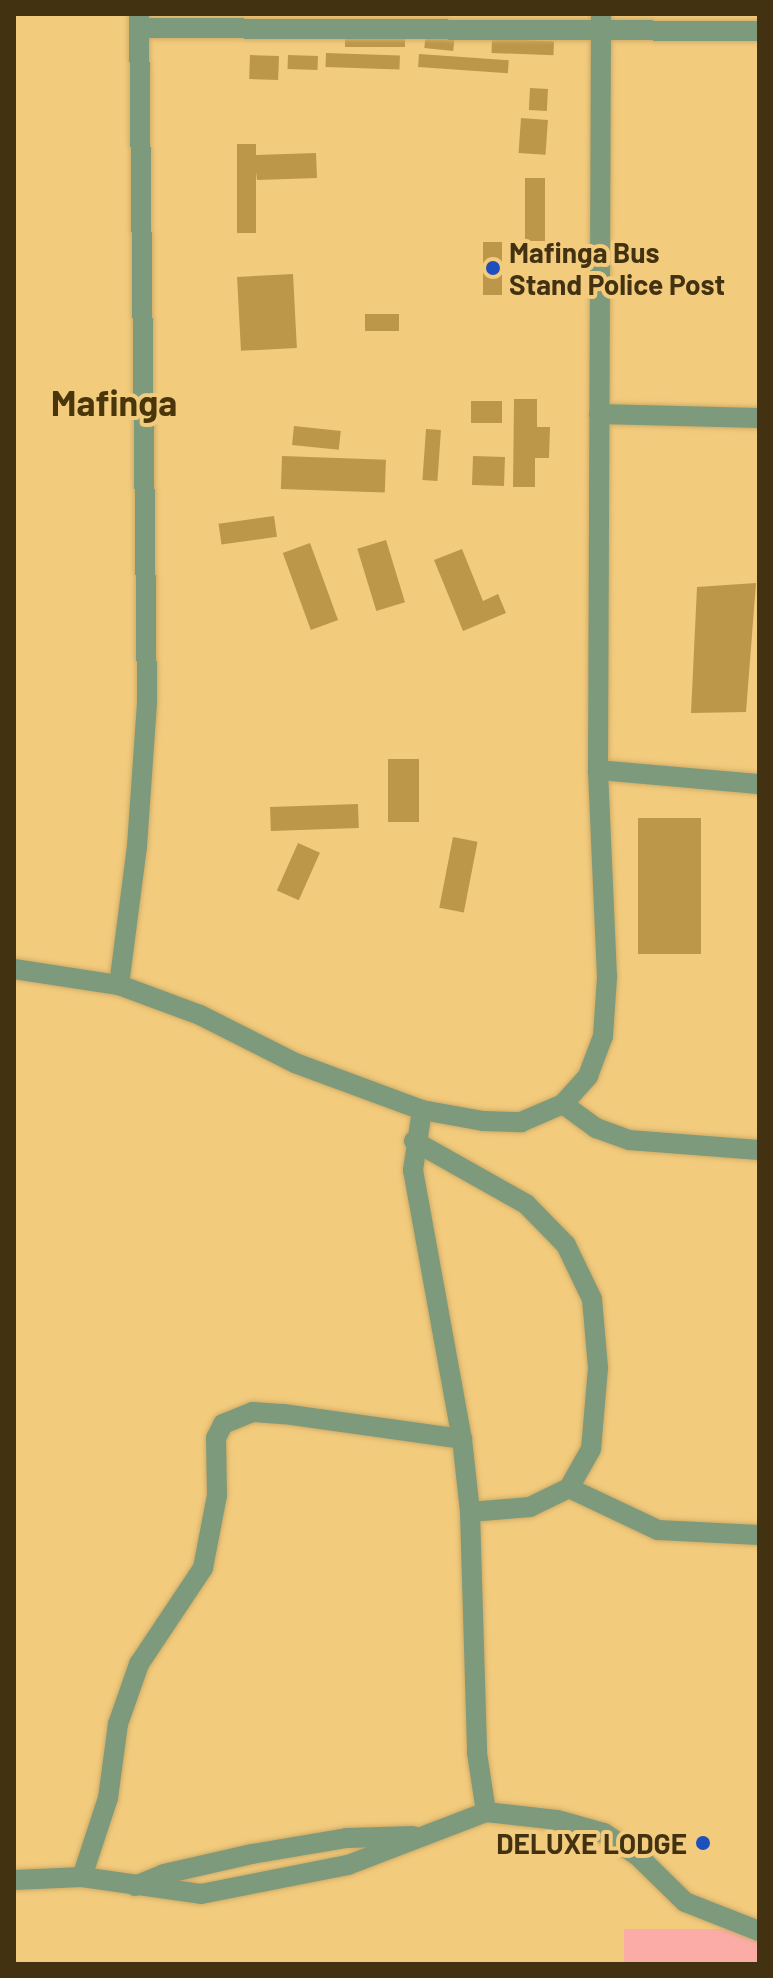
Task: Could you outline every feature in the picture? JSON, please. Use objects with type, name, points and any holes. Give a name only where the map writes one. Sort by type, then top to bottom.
[{"type":"street","points":[[119,985],[137,846],[147,702],[139,21],[601,21],[759,31]]},
{"type":"street","points":[[14,969],[119,985],[200,1015],[295,1063],[422,1110],[521,1122],[563,1104],[588,1076],[603,1036],[607,977],[598,770],[601,21]]},
{"type":"street","points":[[599,414],[759,418]]},
{"type":"street","points":[[598,770],[759,784]]},
{"type":"street","points":[[563,1104],[596,1128],[629,1140],[759,1150]]},
{"type":"street","points":[[422,1110],[414,1141],[413,1170],[462,1439],[470,1512],[477,1753],[486,1812]]},
{"type":"street","points":[[414,1141],[526,1204],[566,1245],[592,1299],[598,1368],[591,1449],[569,1488],[530,1507],[470,1512]]},
{"type":"street","points":[[82,1877],[108,1798],[118,1724],[139,1664],[195,1584],[207,1558],[217,1495],[216,1438],[223,1424],[253,1412],[462,1439]]},
{"type":"street","points":[[569,1488],[658,1530],[759,1535]]},
{"type":"street","points":[[14,1880],[82,1877],[131,1888],[201,1894],[348,1865],[486,1812],[557,1820],[604,1833],[637,1855],[685,1902],[759,1931]]},
{"type":"street","points":[[131,1888],[164,1874],[252,1854],[347,1838],[426,1836]]},
{"type":"shaded area","points":[[624,1929],[759,1929],[759,1964],[624,1964]]},
{"type":"building","points":[[426,32],[455,35],[453,51],[424,48]]},
{"type":"building","points":[[345,35],[405,35],[405,47],[345,47]]},
{"type":"building","points":[[492,39],[554,41],[553,55],[492,53]]},
{"type":"building","points":[[326,53],[400,56],[399,70],[326,67]]},
{"type":"building","points":[[419,54],[509,60],[508,73],[418,67]]},
{"type":"building","points":[[250,55],[279,56],[278,80],[249,79]]},
{"type":"building","points":[[288,55],[318,56],[317,70],[288,69]]},
{"type":"building","points":[[530,88],[548,89],[547,111],[529,110]]},
{"type":"building","points":[[521,118],[548,120],[545,155],[519,153]]},
{"type":"building","points":[[237,144],[256,144],[256,155],[316,153],[317,178],[257,180],[256,172],[256,233],[237,233]]},
{"type":"building","points":[[525,178],[545,178],[545,241],[525,241]]},
{"type":"building","name":"Mafinga Bus Stand Police Post","points":[[483,242],[502,242],[502,295],[483,295]]},
{"type":"building","points":[[293,274],[297,348],[241,351],[237,277]]},
{"type":"building","points":[[365,314],[399,314],[399,331],[365,331]]},
{"type":"building","points":[[514,399],[537,399],[537,427],[550,427],[549,458],[535,458],[535,487],[513,487]]},
{"type":"building","points":[[471,401],[502,401],[502,423],[471,423]]},
{"type":"building","points":[[294,426],[341,431],[339,450],[292,445]]},
{"type":"building","points":[[426,429],[441,430],[437,481],[422,480]]},
{"type":"building","points":[[282,456],[386,460],[385,493],[281,489]]},
{"type":"building","points":[[473,456],[505,457],[504,486],[472,485]]},
{"type":"building","points":[[274,516],[277,537],[221,545],[219,524]]},
{"type":"building","points":[[386,540],[405,602],[376,611],[357,549]]},
{"type":"building","points":[[310,543],[338,620],[311,630],[283,553]]},
{"type":"building","points":[[462,549],[483,601],[498,594],[506,613],[463,631],[434,560]]},
{"type":"building","points":[[756,583],[746,712],[691,713],[697,587]]},
{"type":"building","points":[[388,759],[419,759],[419,822],[388,822]]},
{"type":"building","points":[[358,804],[359,828],[271,831],[270,807]]},
{"type":"building","points":[[638,818],[701,818],[701,954],[638,954]]},
{"type":"building","points":[[453,837],[478,842],[464,912],[439,908]]},
{"type":"building","points":[[298,843],[320,853],[299,900],[277,891]]},
{"type":"place","name":"Mafinga Bus Stand Police Post","points":[[493,268]]},
{"type":"place","name":"DELUXE LODGE","points":[[703,1843]]},
{"type":"district","name":"Mafinga","points":[[114,402]]}]
